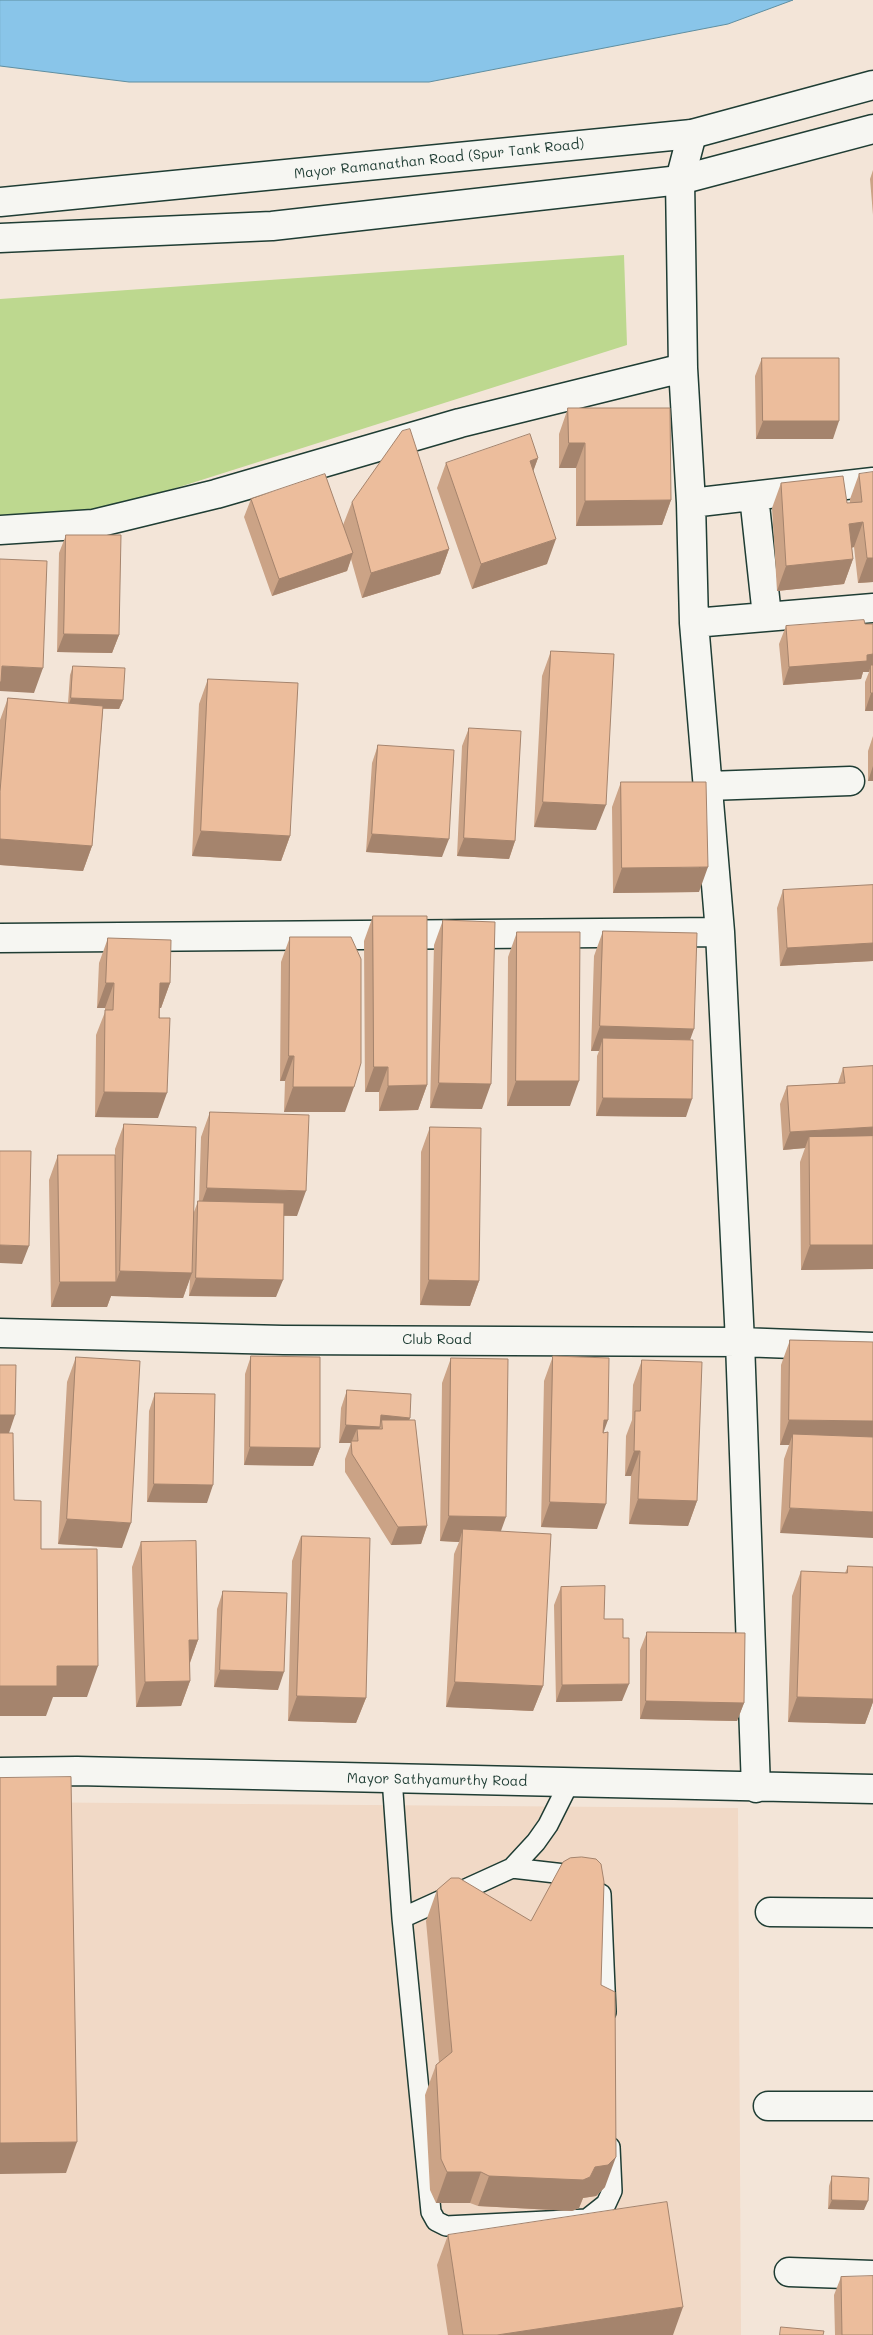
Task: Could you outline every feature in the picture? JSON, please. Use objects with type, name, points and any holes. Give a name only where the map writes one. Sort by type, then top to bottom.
[{"type":"street","name":"Mayor Ramanathan Road (Spur Tank Road)","points":[[0,202],[692,134],[873,85]]},
{"type":"street","points":[[0,238],[272,226],[680,180],[873,129]]},
{"type":"street","points":[[692,134],[680,180],[683,368],[691,503],[694,623],[720,932],[740,1342],[756,1788]]},
{"type":"street","points":[[0,530],[93,524],[216,494],[460,423],[683,368]]},
{"type":"street","points":[[691,503],[873,482]]},
{"type":"street","points":[[754,496],[767,616]]},
{"type":"street","points":[[694,623],[873,608]]},
{"type":"street","points":[[708,786],[850,781]]},
{"type":"street","points":[[0,938],[720,932]]},
{"type":"street","name":"Club Road","points":[[0,1333],[293,1340],[740,1342],[873,1347]]},
{"type":"street","name":"Mayor Sathyamurthy Road","points":[[0,1772],[77,1771],[756,1788],[873,1789]]},
{"type":"street","points":[[770,1912],[873,1913]]},
{"type":"street","points":[[768,2106],[873,2106]]},
{"type":"street","points":[[789,2272],[873,2275]]},
{"type":"lane","points":[[392,1778],[402,1918],[431,2212],[436,2221],[446,2226],[586,2219],[606,2204],[612,2191],[610,2133]]},
{"type":"lane","points":[[402,1918],[512,1868],[536,1842],[548,1825],[569,1783]]},
{"type":"lane","points":[[512,1868],[588,1876],[599,1883],[602,1899],[606,2026]]},
{"type":"shaded area","points":[[0,1802],[738,1808],[741,2335],[0,2335]]},
{"type":"green space","points":[[624,255],[627,345],[69,522],[0,523],[0,299]]},
{"type":"water","points":[[0,0],[793,0],[728,24],[429,82],[129,82],[0,66]]},
{"type":"building","points":[[762,358],[839,358],[839,421],[763,421]]},
{"type":"building","points":[[568,408],[670,408],[671,500],[585,501],[585,443],[569,443]]},
{"type":"building","points":[[410,429],[449,549],[371,573],[352,502],[402,431]]},
{"type":"building","points":[[530,434],[538,458],[530,461],[556,539],[481,564],[446,463]]},
{"type":"building","points":[[873,472],[873,558],[867,558],[863,522],[849,524],[853,559],[786,566],[781,483],[843,476],[847,503],[862,502],[859,474]]},
{"type":"building","points":[[325,474],[353,553],[279,579],[251,499]]},
{"type":"building","points":[[66,535],[121,535],[119,635],[64,634]]},
{"type":"building","points":[[0,559],[47,561],[43,668],[2,666],[1,682],[0,682]]},
{"type":"building","points":[[864,620],[865,624],[873,624],[873,654],[867,655],[867,661],[789,667],[786,626]]},
{"type":"building","points":[[551,651],[614,654],[606,805],[543,802]]},
{"type":"building","points":[[871,665],[873,665],[873,693],[871,693]]},
{"type":"building","points":[[73,666],[125,668],[123,700],[71,698]]},
{"type":"building","points":[[208,679],[298,683],[290,836],[201,831]]},
{"type":"building","points":[[8,698],[103,706],[92,846],[0,839],[0,792]]},
{"type":"building","points":[[469,728],[521,731],[515,841],[464,838]]},
{"type":"building","points":[[378,745],[454,750],[449,839],[372,834]]},
{"type":"building","points":[[621,782],[706,782],[708,867],[622,868]]},
{"type":"building","points":[[873,885],[873,943],[787,948],[783,890]]},
{"type":"building","points":[[373,916],[427,916],[427,1085],[388,1086],[388,1067],[374,1067]]},
{"type":"building","points":[[443,920],[495,922],[491,1084],[439,1083]]},
{"type":"building","points":[[603,931],[697,933],[694,1029],[600,1026]]},
{"type":"building","points":[[517,932],[580,932],[579,1081],[516,1081]]},
{"type":"building","points":[[290,937],[351,937],[361,959],[361,1063],[354,1087],[293,1087],[294,1056],[289,1056]]},
{"type":"building","points":[[108,938],[171,940],[170,983],[160,983],[159,1018],[170,1018],[167,1093],[104,1092],[105,1010],[113,1010],[114,983],[106,983]]},
{"type":"building","points":[[603,1038],[693,1040],[692,1099],[603,1098]]},
{"type":"building","points":[[873,1066],[873,1127],[790,1132],[787,1086],[845,1083],[843,1068]]},
{"type":"building","points":[[210,1112],[309,1115],[306,1191],[207,1188]]},
{"type":"building","points":[[124,1124],[196,1127],[192,1273],[120,1271]]},
{"type":"building","points":[[430,1127],[481,1128],[479,1281],[429,1280]]},
{"type":"building","points":[[873,1136],[873,1245],[810,1245],[809,1137]]},
{"type":"building","points":[[0,1151],[31,1151],[29,1246],[0,1245]]},
{"type":"building","points":[[58,1155],[115,1155],[116,1282],[60,1282]]},
{"type":"building","points":[[198,1201],[284,1203],[283,1280],[196,1278]]},
{"type":"building","points":[[790,1340],[873,1342],[873,1421],[789,1420]]},
{"type":"building","points":[[251,1356],[320,1357],[320,1448],[250,1447]]},
{"type":"building","points":[[553,1356],[609,1358],[608,1420],[604,1420],[603,1433],[608,1432],[606,1504],[550,1502]]},
{"type":"building","points":[[76,1357],[140,1361],[131,1523],[67,1519]]},
{"type":"building","points":[[451,1358],[508,1359],[506,1517],[449,1516]]},
{"type":"building","points":[[642,1360],[702,1362],[697,1501],[638,1499],[640,1451],[634,1451],[635,1411],[640,1411]]},
{"type":"building","points":[[0,1365],[16,1365],[15,1415],[0,1415]]},
{"type":"building","points":[[347,1390],[411,1394],[410,1418],[381,1415],[380,1427],[346,1425]]},
{"type":"building","points":[[155,1393],[215,1394],[213,1485],[154,1484]]},
{"type":"building","points":[[382,1420],[415,1420],[427,1526],[398,1527],[352,1454],[351,1441],[358,1441],[357,1429],[382,1429]]},
{"type":"building","points":[[0,1433],[13,1433],[14,1500],[41,1501],[41,1549],[97,1549],[98,1666],[57,1666],[57,1686],[0,1686]]},
{"type":"building","points":[[793,1434],[873,1437],[873,1512],[790,1508]]},
{"type":"building","points":[[463,1529],[551,1534],[543,1686],[455,1682]]},
{"type":"building","points":[[302,1536],[370,1538],[366,1698],[297,1696]]},
{"type":"building","points":[[196,1541],[198,1640],[189,1640],[190,1681],[145,1682],[141,1542]]},
{"type":"building","points":[[848,1566],[873,1567],[873,1699],[797,1697],[801,1571],[847,1573]]},
{"type":"building","points":[[605,1586],[604,1619],[623,1619],[623,1638],[629,1638],[629,1684],[562,1685],[561,1587]]},
{"type":"building","points":[[223,1591],[287,1593],[284,1672],[220,1670]]},
{"type":"building","points":[[647,1632],[745,1633],[744,1703],[646,1701]]},
{"type":"building","points":[[71,1777],[77,2142],[0,2143],[0,1778]]},
{"type":"building","points":[[570,1858],[596,1859],[601,1864],[604,1882],[601,1985],[615,1992],[616,2157],[608,2165],[595,2167],[590,2177],[583,2180],[489,2176],[481,2172],[447,2172],[441,2159],[436,2065],[452,2052],[437,1890],[451,1878],[459,1878],[531,1921],[563,1862]]},
{"type":"building","points":[[832,2176],[869,2178],[868,2201],[832,2200]]},
{"type":"building","points":[[667,2202],[683,2307],[497,2335],[463,2335],[448,2235]]},
{"type":"building","points":[[873,2276],[873,2335],[842,2335],[841,2277]]},
{"type":"building","points":[[781,2327],[824,2331],[823,2335],[780,2335]]}]
